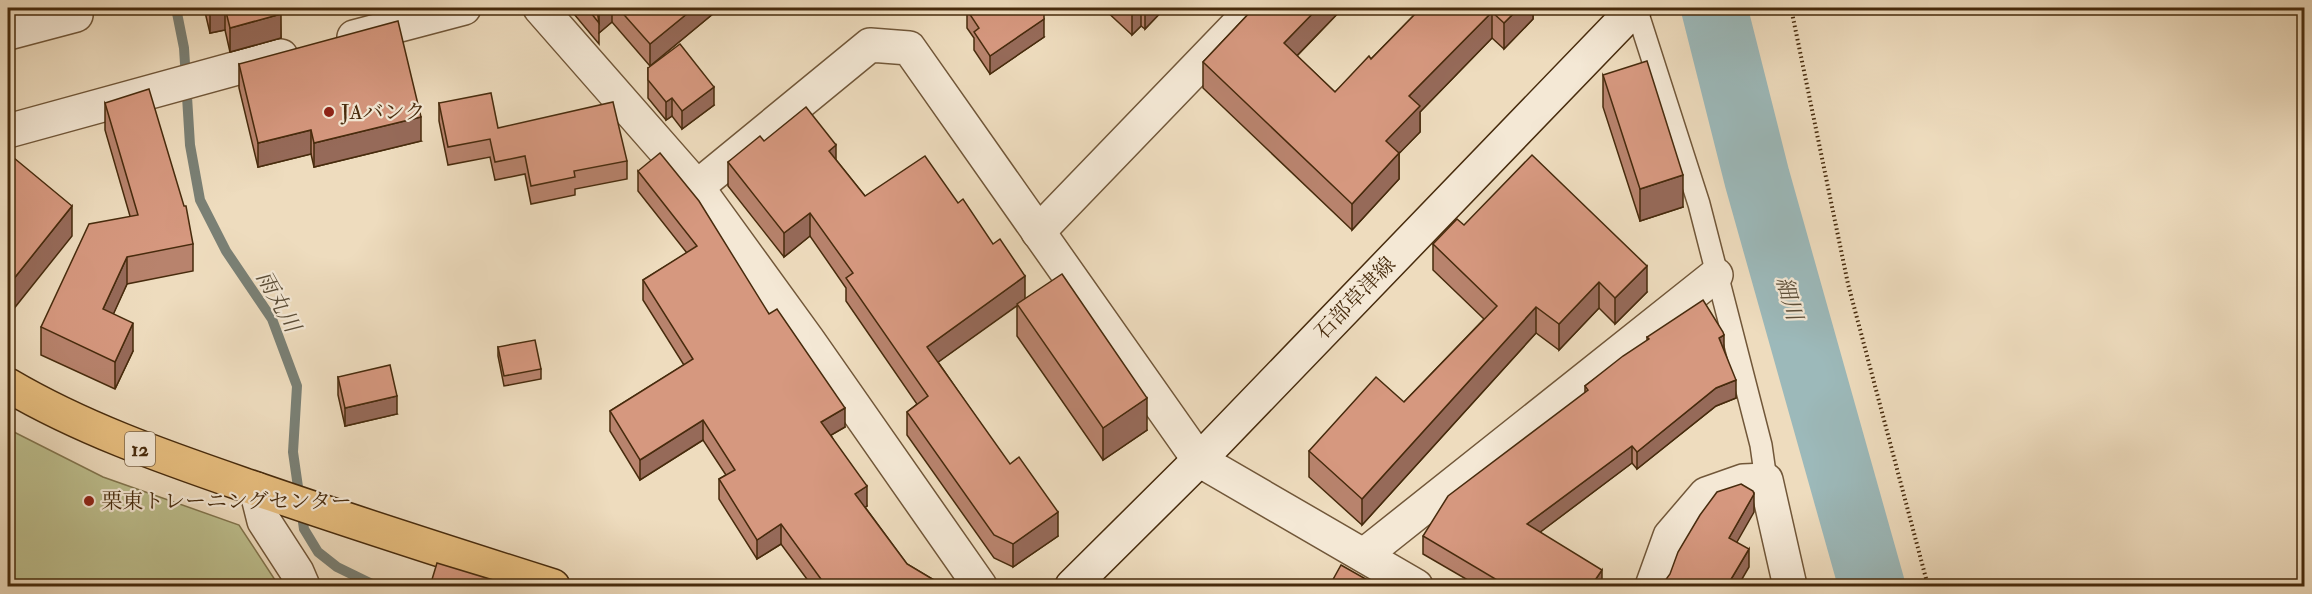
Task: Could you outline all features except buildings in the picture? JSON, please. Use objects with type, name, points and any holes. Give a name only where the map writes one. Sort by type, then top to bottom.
[{"type":"main road","name":"12","points":[[8,385],[28,397],[135,447],[282,498],[553,586]]},
{"type":"street","points":[[8,131],[464,8]]},
{"type":"street","points":[[540,8],[697,188],[808,340],[980,586]]},
{"type":"street","points":[[1038,232],[1254,8]]},
{"type":"street","name":"石部草津線","points":[[1072,586],[1199,460],[1635,8]]},
{"type":"street","points":[[8,33],[76,15]]},
{"type":"street","points":[[697,188],[870,45],[909,48],[1199,460],[1416,586]]},
{"type":"street","points":[[1364,555],[1716,275]]},
{"type":"street","points":[[1652,586],[1670,536],[1706,494],[1743,481],[1766,480],[1790,586]]},
{"type":"street","points":[[282,498],[264,521],[297,572],[303,586]]},
{"type":"lane","points":[[1635,8],[1699,204],[1758,434],[1766,480]]},
{"type":"path","points":[[1791,8],[1848,284],[1928,586]]},
{"type":"green space","name":"栗東トレーニングセンター","points":[[8,429],[103,477],[239,525],[279,586],[8,586]]},
{"type":"waterway","name":"雨丸川","points":[[176,8],[184,48],[190,145],[200,200],[226,251],[272,319],[297,386],[293,452],[304,529],[318,552],[337,567],[376,586]]},
{"type":"waterway","name":"細川","points":[[1714,8],[1757,178],[1872,586]]},
{"type":"place","name":"JAバンク","points":[[329,112]]},
{"type":"place","name":"栗東トレーニングセンター","points":[[89,501]]}]
